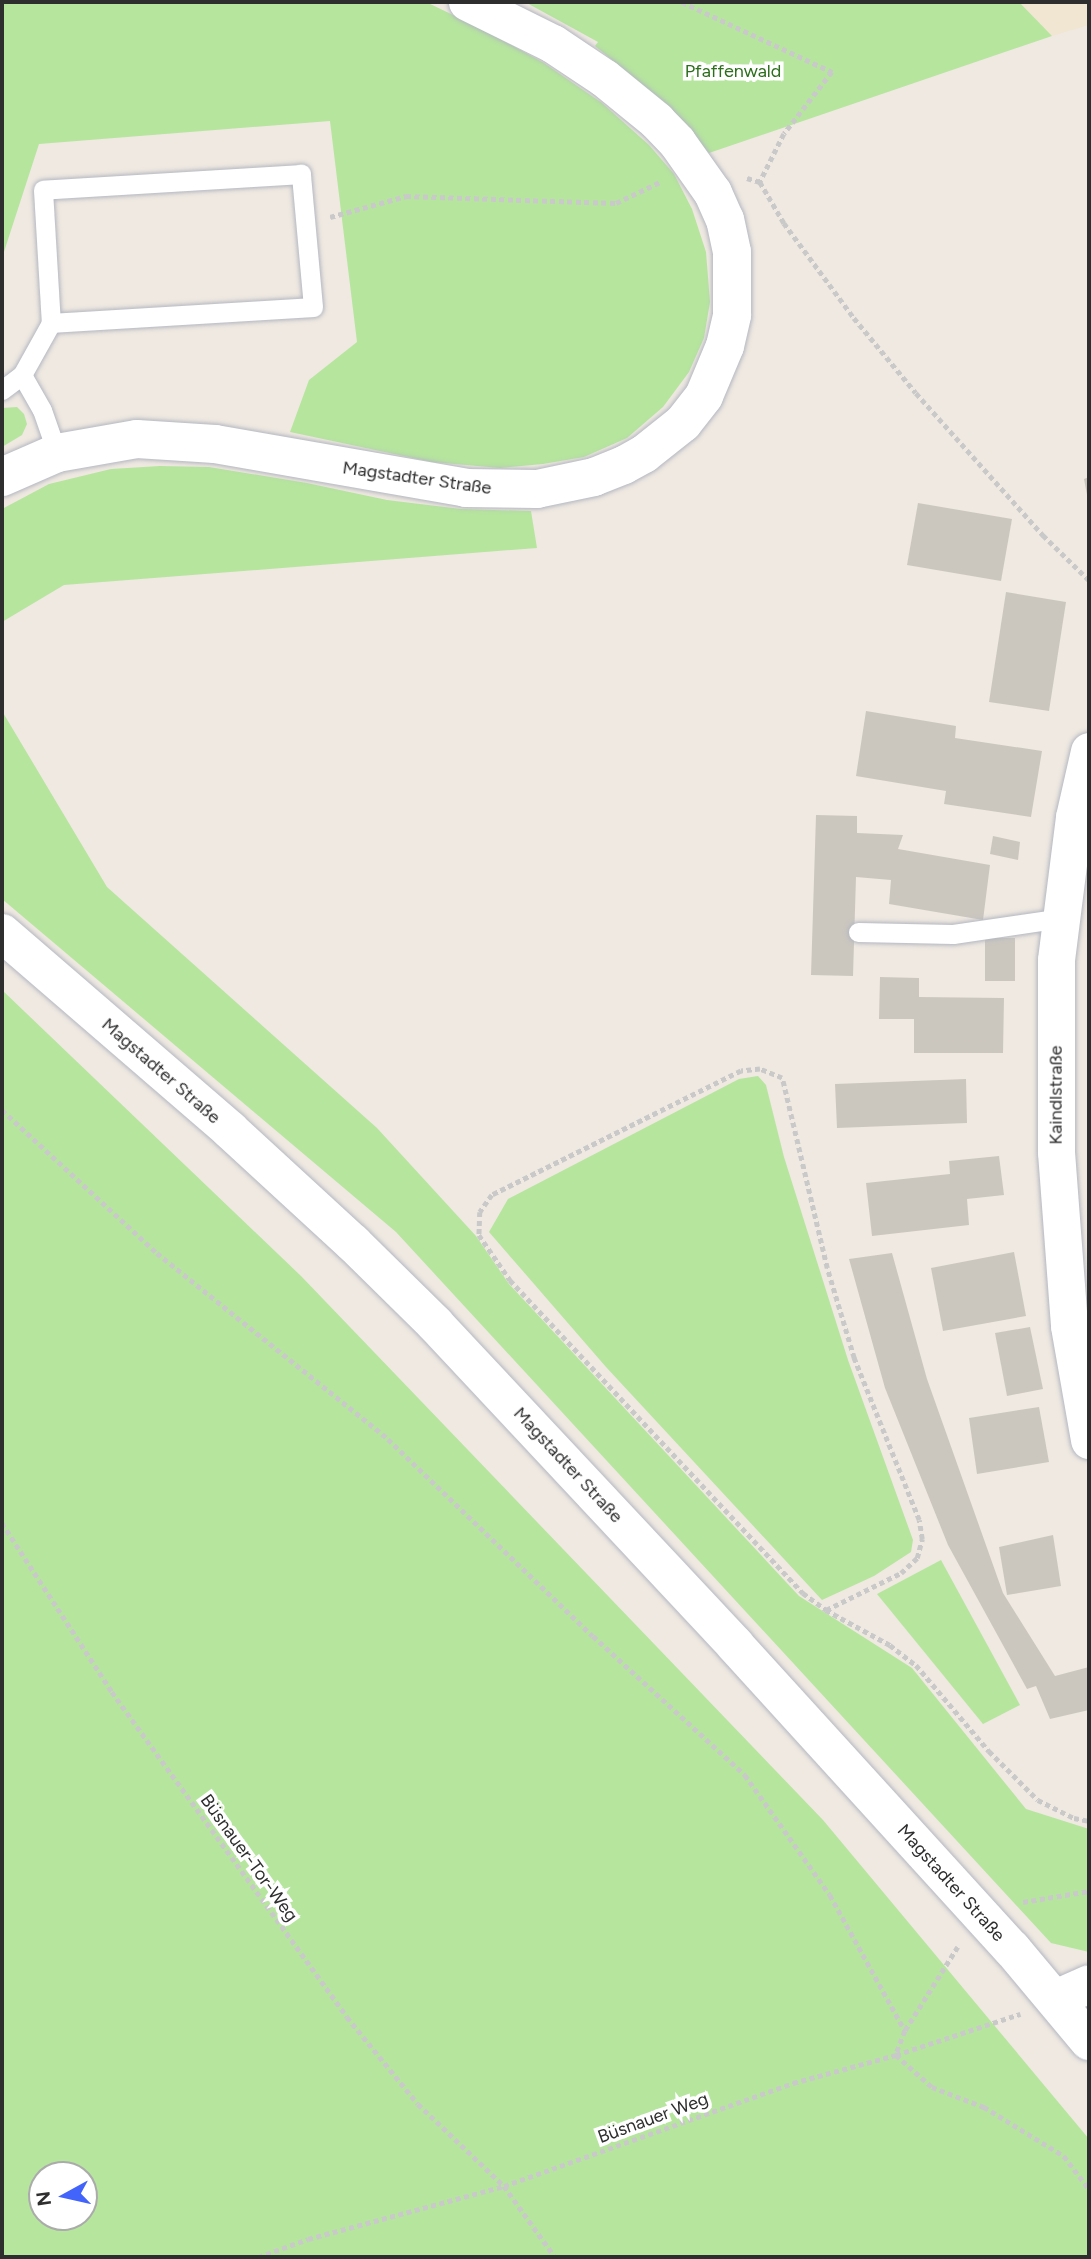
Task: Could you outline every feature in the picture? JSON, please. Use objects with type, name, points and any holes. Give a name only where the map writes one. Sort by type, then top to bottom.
[{"type":"main road","name":"Magstadter Straße","points":[[2,478],[57,453],[113,442],[173,440],[258,451],[410,480],[509,491],[565,485],[624,465],[644,454],[673,431],[704,396],[725,346],[733,315],[732,251],[725,220],[713,193],[694,165],[657,121],[604,78],[553,44],[468,2]]},
{"type":"main road","name":"Magstadter Straße","points":[[2,933],[229,1130],[353,1243],[435,1324],[735,1645],[1073,1992],[1089,2041]]},
{"type":"street","name":"Kaindlstraße","points":[[1089,751],[1074,817],[1056,960],[1056,1152],[1069,1326],[1089,1440]]},
{"type":"lane","points":[[2,390],[22,375],[51,323],[43,190],[302,174],[313,307],[51,323]]},
{"type":"lane","points":[[22,375],[42,411],[57,453]]},
{"type":"lane","points":[[858,932],[953,934],[1062,918]]},
{"type":"path","points":[[682,2],[832,72],[784,134],[760,181],[785,223],[854,318],[1043,535],[1089,580]]},
{"type":"path","points":[[306,224],[406,196],[615,203],[694,165]]},
{"type":"path","points":[[826,1609],[901,1573],[917,1558],[922,1539],[919,1521],[854,1358],[827,1268],[782,1078],[760,1069],[741,1071],[492,1195],[480,1212],[479,1235],[510,1280],[803,1593],[826,1609],[890,1646],[916,1665],[989,1751],[1038,1800],[1074,1818],[1089,1821]]},
{"type":"path","points":[[2,1110],[157,1254],[388,1439],[593,1636],[745,1774],[830,1895],[905,2031]]},
{"type":"path","name":"Büsnauer-Tor-Weg","points":[[2,1523],[112,1692],[347,2017],[418,2104],[504,2186],[555,2257]]},
{"type":"path","points":[[1023,1902],[1089,1891]]},
{"type":"path","points":[[958,1947],[905,2031],[897,2055],[932,2087],[984,2107],[1064,2156],[1089,2189]]},
{"type":"path","name":"Büsnauer Weg","points":[[258,2257],[308,2239],[504,2186],[793,2083],[897,2055],[1008,2019],[1073,1992]]},
{"type":"shaded area","points":[[1019,2],[1089,2],[1089,25],[1052,36]]},
{"type":"green space","points":[[2,2],[426,2],[478,27],[544,63],[602,103],[649,145],[674,174],[692,209],[706,252],[710,302],[704,338],[689,372],[663,407],[627,438],[584,457],[543,464],[500,468],[432,462],[290,432],[309,380],[357,342],[330,121],[39,144],[2,258]]},
{"type":"green space","name":"Pfaffenwald","points":[[525,2],[1019,2],[1052,36],[709,153],[668,105],[595,46],[598,42]]},
{"type":"green space","points":[[17,407],[24,414],[27,424],[22,435],[2,447],[2,408]]},
{"type":"green space","points":[[209,467],[307,483],[387,500],[461,509],[531,511],[537,548],[64,585],[2,622],[2,509],[49,484],[111,469]]},
{"type":"green space","points":[[2,711],[107,887],[377,1128],[476,1236],[509,1284],[799,1596],[912,1668],[1026,1809],[1089,1829],[1089,1952],[1051,1943],[396,1232],[2,899]]},
{"type":"green space","points":[[2,990],[301,1276],[823,1820],[1089,2139],[1089,2257],[2,2257]]},
{"type":"green space","points":[[758,1076],[766,1085],[784,1157],[848,1360],[913,1540],[911,1552],[874,1576],[822,1600],[606,1367],[489,1232],[508,1199],[739,1079]]},
{"type":"green space","points":[[941,1560],[1020,1705],[983,1724],[877,1594]]},
{"type":"building","points":[[1089,477],[1089,500],[1088,500],[1084,479]]},
{"type":"building","points":[[918,503],[1012,519],[1001,581],[907,565]]},
{"type":"building","points":[[1006,592],[1066,602],[1049,711],[989,702]]},
{"type":"building","points":[[866,711],[956,726],[955,738],[1042,751],[1031,817],[944,804],[946,791],[856,776]]},
{"type":"building","points":[[816,815],[857,816],[857,833],[903,835],[898,849],[990,865],[983,920],[889,904],[891,880],[856,877],[853,976],[811,975]]},
{"type":"building","points":[[993,836],[1020,842],[1018,860],[990,854]]},
{"type":"building","points":[[985,938],[1015,938],[1015,981],[985,981]]},
{"type":"building","points":[[880,977],[919,978],[919,997],[1004,998],[1003,1053],[914,1053],[914,1019],[879,1019]]},
{"type":"building","points":[[966,1079],[967,1123],[837,1128],[835,1084]]},
{"type":"building","points":[[999,1156],[1004,1195],[967,1199],[969,1225],[872,1236],[866,1183],[950,1174],[949,1161]]},
{"type":"building","points":[[1014,1252],[1026,1316],[943,1331],[931,1268]]},
{"type":"building","points":[[892,1253],[927,1379],[1003,1593],[1055,1676],[1089,1667],[1089,1710],[1050,1719],[1036,1686],[1027,1689],[948,1545],[885,1388],[849,1259]]},
{"type":"building","points":[[1030,1327],[1043,1389],[1007,1396],[995,1333]]},
{"type":"building","points":[[1039,1407],[1049,1462],[977,1474],[969,1418]]},
{"type":"building","points":[[1053,1535],[1061,1586],[1007,1595],[999,1547]]}]
